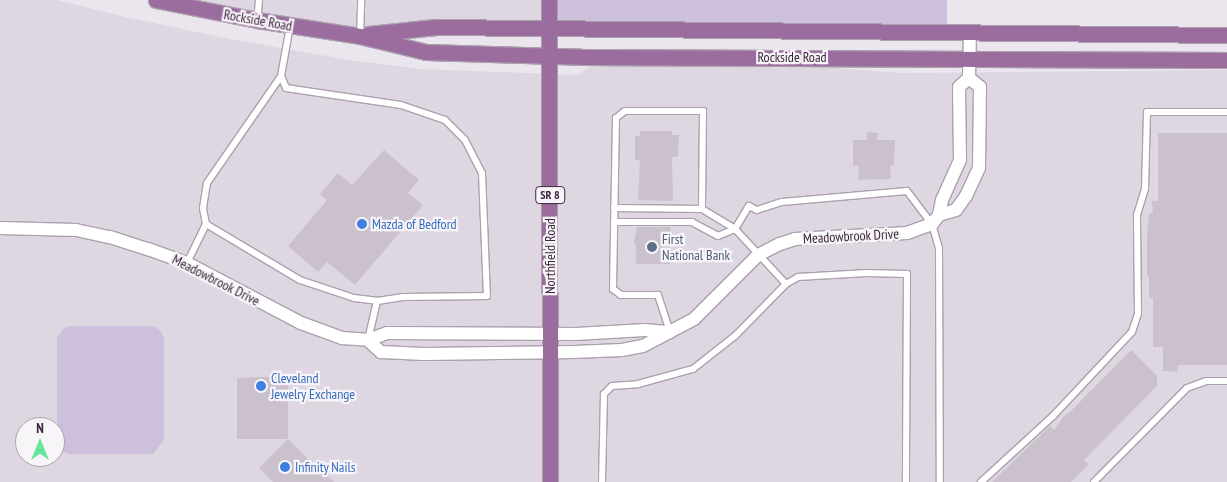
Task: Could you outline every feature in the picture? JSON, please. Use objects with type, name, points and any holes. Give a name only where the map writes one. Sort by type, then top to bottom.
[{"type":"main road","name":"Rockside Road","points":[[156,0],[187,3],[256,20],[360,36],[426,52],[549,56],[1227,60]]},
{"type":"main road","name":"Northfield Road","points":[[549,0],[550,482]]},
{"type":"main road","name":"Rockside Road","points":[[360,36],[436,27],[1227,35]]},
{"type":"street","points":[[936,220],[942,200],[960,160],[959,87],[969,78],[970,32]]},
{"type":"street","name":"Meadowbrook Drive","points":[[368,340],[381,352],[550,353],[622,350],[643,346],[694,319],[758,255],[796,239],[907,233],[956,210],[966,196],[978,168],[980,87],[969,78]]},
{"type":"street","name":"Meadowbrook Drive","points":[[0,228],[85,232],[110,237],[187,263],[300,323],[342,338],[368,340],[387,333],[550,334],[645,330],[670,332]]},
{"type":"lane","points":[[256,20],[259,0]]},
{"type":"lane","points":[[360,36],[361,0]]},
{"type":"lane","points":[[187,263],[206,224],[204,195],[207,183],[281,76],[290,26]]},
{"type":"lane","points":[[206,224],[300,280],[354,298],[377,301],[404,297],[488,296],[483,184],[477,160],[461,135],[445,120],[402,105],[292,90],[286,88],[281,76]]},
{"type":"lane","points":[[670,332],[658,295],[621,295],[614,289],[616,118],[625,111],[703,111],[702,209]]},
{"type":"lane","points":[[982,482],[1053,416],[1132,332],[1138,314],[1137,215],[1145,189],[1147,112],[1227,112]]},
{"type":"lane","points":[[614,222],[692,222],[718,236],[735,229],[750,206],[757,210],[782,202],[907,191],[936,220],[938,248],[940,482]]},
{"type":"lane","points":[[614,208],[702,209],[735,229],[758,255],[777,272],[786,284]]},
{"type":"lane","points":[[602,482],[604,394],[612,386],[654,380],[693,369],[735,336],[786,284],[798,277],[829,274],[907,274],[906,482]]},
{"type":"lane","points":[[368,340],[377,301]]},
{"type":"lane","points":[[1094,482],[1187,388],[1206,381],[1227,381]]},
{"type":"shaded area","points":[[0,0],[57,0],[121,16],[230,39],[349,60],[420,69],[579,75],[589,67],[621,65],[836,68],[902,73],[1227,70],[1227,482],[0,482]]},
{"type":"shaded area","points":[[156,0],[549,0],[549,29],[360,36]]},
{"type":"shaded area","points":[[549,0],[947,0],[947,31],[549,29]]},
{"type":"shaded area","points":[[69,326],[153,326],[160,330],[164,338],[164,440],[153,454],[69,454],[65,452],[65,417],[57,417],[57,338],[63,329]]},
{"type":"building","points":[[640,131],[672,131],[672,135],[679,135],[678,157],[672,157],[673,201],[638,200],[640,160],[635,160],[635,136],[640,136]]},
{"type":"building","points":[[867,132],[878,133],[877,140],[895,140],[894,165],[890,166],[891,179],[858,180],[859,166],[853,166],[853,140],[867,140]]},
{"type":"building","points":[[1158,133],[1227,133],[1227,365],[1178,365],[1177,372],[1163,371],[1163,347],[1153,347],[1153,298],[1149,298],[1147,235],[1149,213],[1153,213],[1152,201],[1158,201]]},
{"type":"building","points":[[384,150],[419,180],[408,193],[423,205],[355,285],[327,262],[318,272],[288,246],[327,200],[320,194],[338,173],[352,185]]},
{"type":"building","points":[[637,227],[670,227],[670,264],[636,264],[636,247],[634,242]]},
{"type":"building","points":[[1131,350],[1157,376],[1157,386],[1084,460],[1089,464],[1071,482],[992,482],[1050,426],[1054,430],[1064,416]]},
{"type":"building","points":[[288,376],[288,439],[237,439],[237,378]]},
{"type":"building","points":[[288,439],[334,482],[273,482],[259,468]]},
{"type":"place","name":"Mazda of Bedford","points":[[362,224]]},
{"type":"place","name":"First National Bank","points":[[652,247]]},
{"type":"place","name":"Cleveland Jewelry Exchange","points":[[261,386]]},
{"type":"place","name":"Infinity Nails","points":[[285,467]]}]
